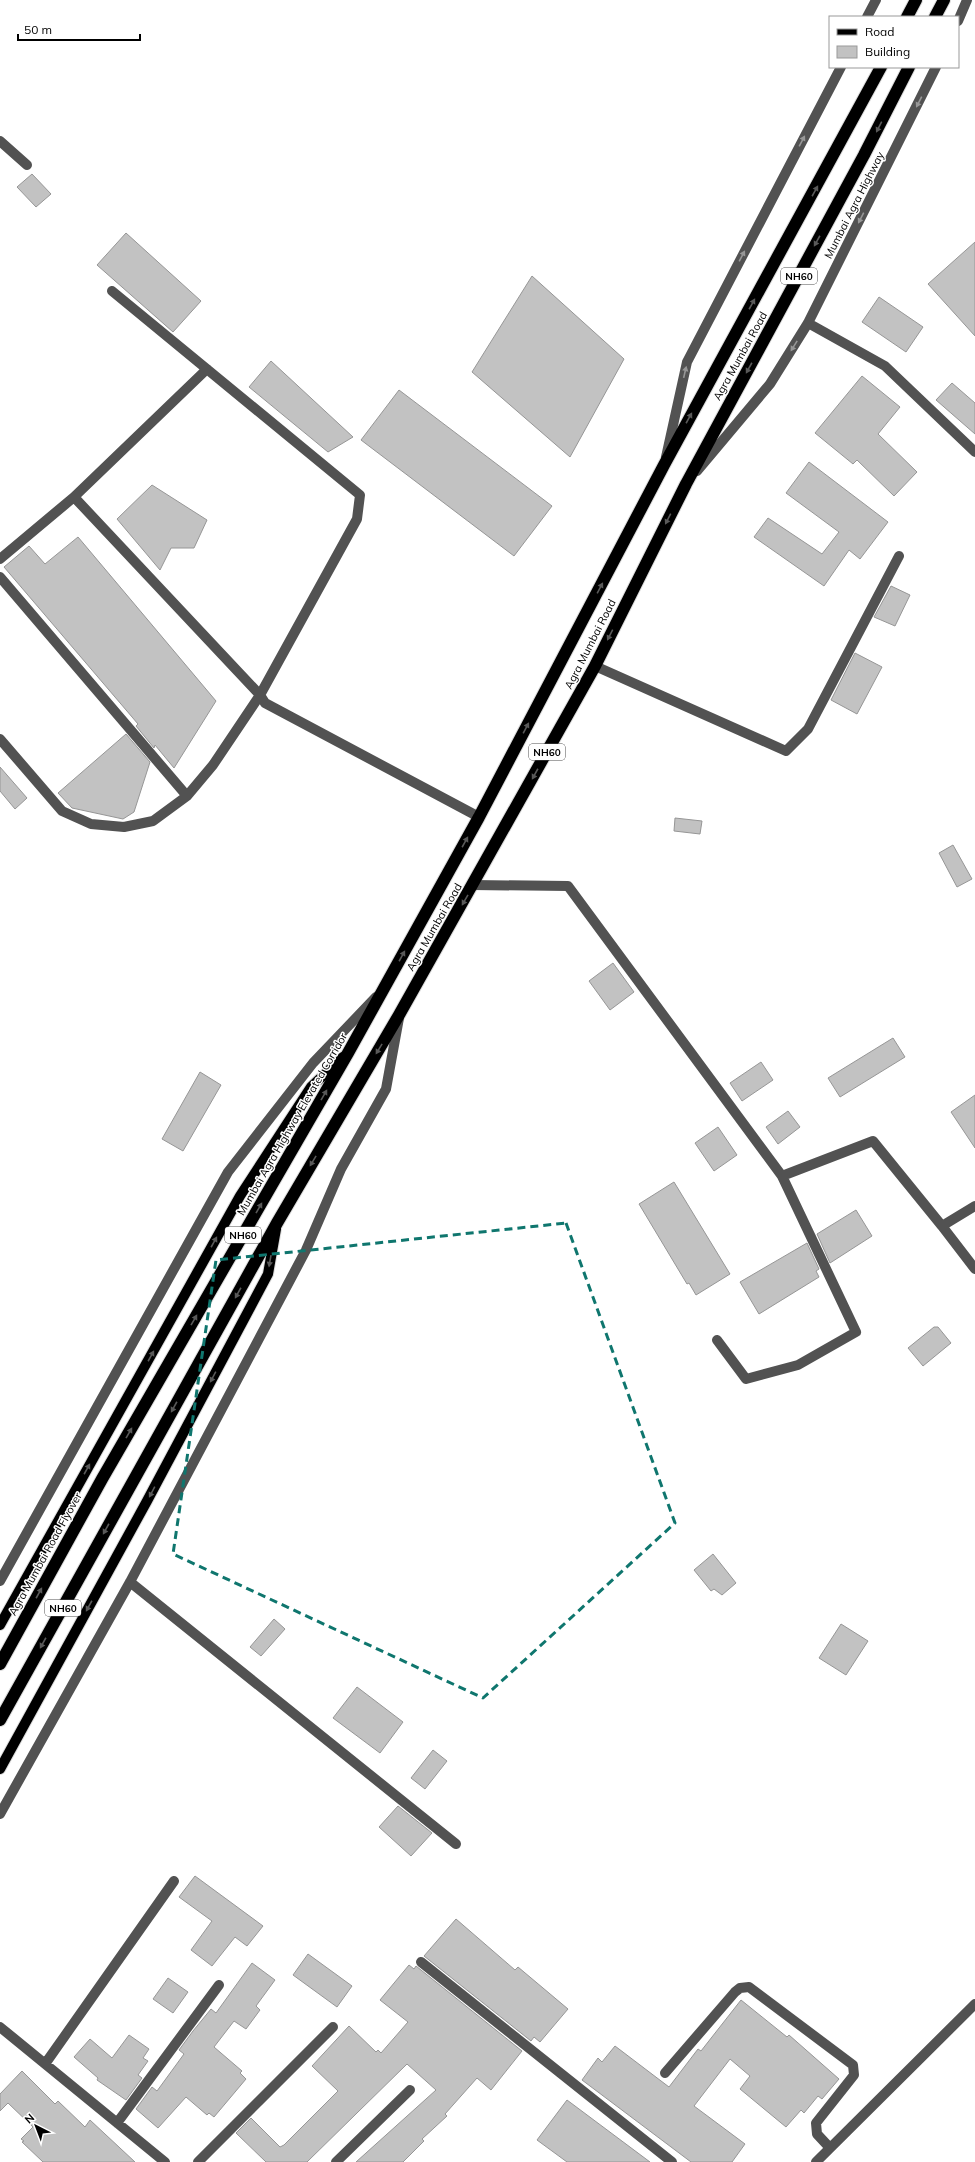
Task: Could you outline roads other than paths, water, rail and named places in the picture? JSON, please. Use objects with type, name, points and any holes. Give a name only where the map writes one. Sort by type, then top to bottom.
[{"type":"highway","points":[[908,16],[916,0]]},
{"type":"highway","points":[[936,16],[944,0]]},
{"type":"highway","name":"Agra Mumbai Road","points":[[383,990],[479,817],[664,465],[880,68]]},
{"type":"highway","name":"Agra Mumbai Road","points":[[277,1223],[399,1015],[595,666],[686,484],[864,155],[908,68]]},
{"type":"highway","name":"Mumbai Agra Highway Elevated Corridor","points":[[102,1479],[383,990]]},
{"type":"highway","name":"NH60","points":[[0,1720],[277,1223]]},
{"type":"highway","name":"Agra Mumbai Road Flyover","points":[[0,1664],[102,1479]]},
{"type":"main road","points":[[0,1625],[240,1196],[311,1087],[348,1053]]},
{"type":"main road","points":[[0,1769],[147,1501],[268,1274],[277,1223]]},
{"type":"street","points":[[868,16],[876,0]]},
{"type":"street","points":[[959,19],[967,0]]},
{"type":"street","points":[[664,465],[687,362],[840,68]]},
{"type":"street","name":"Mumbai Agra Highway","points":[[686,484],[770,384],[808,323],[936,68]]},
{"type":"street","points":[[0,141],[27,165]]},
{"type":"street","points":[[0,739],[62,811],[91,824],[124,827],[153,820],[187,796],[213,765],[260,695],[358,519],[360,495],[112,291]]},
{"type":"street","points":[[808,323],[885,366],[975,452]]},
{"type":"street","points":[[0,559],[74,497],[207,369]]},
{"type":"street","points":[[74,497],[260,695],[265,703],[479,817]]},
{"type":"street","points":[[595,666],[786,751],[808,729],[899,556]]},
{"type":"street","points":[[0,577],[187,796]]},
{"type":"street","points":[[473,885],[568,886],[782,1176],[856,1332],[798,1365],[746,1379],[717,1340]]},
{"type":"street","points":[[0,1581],[228,1172],[313,1063],[383,990]]},
{"type":"street","points":[[0,1814],[130,1582],[303,1257],[341,1169],[386,1089],[399,1015]]},
{"type":"street","points":[[782,1176],[873,1141],[975,1269]]},
{"type":"street","points":[[942,1226],[975,1206]]},
{"type":"street","points":[[130,1582],[456,1844]]},
{"type":"street","points":[[45,2064],[174,1881]]},
{"type":"street","points":[[421,1962],[672,2162]]},
{"type":"street","points":[[117,2123],[219,1985]]},
{"type":"street","points":[[665,2073],[735,1992],[740,1988],[749,1987],[853,2065],[854,2076],[816,2123],[817,2134],[830,2148]]},
{"type":"street","points":[[816,2162],[975,2004]]},
{"type":"street","points":[[0,2027],[165,2162]]},
{"type":"street","points":[[198,2162],[333,2027]]},
{"type":"street","points":[[336,2162],[410,2090]]}]
